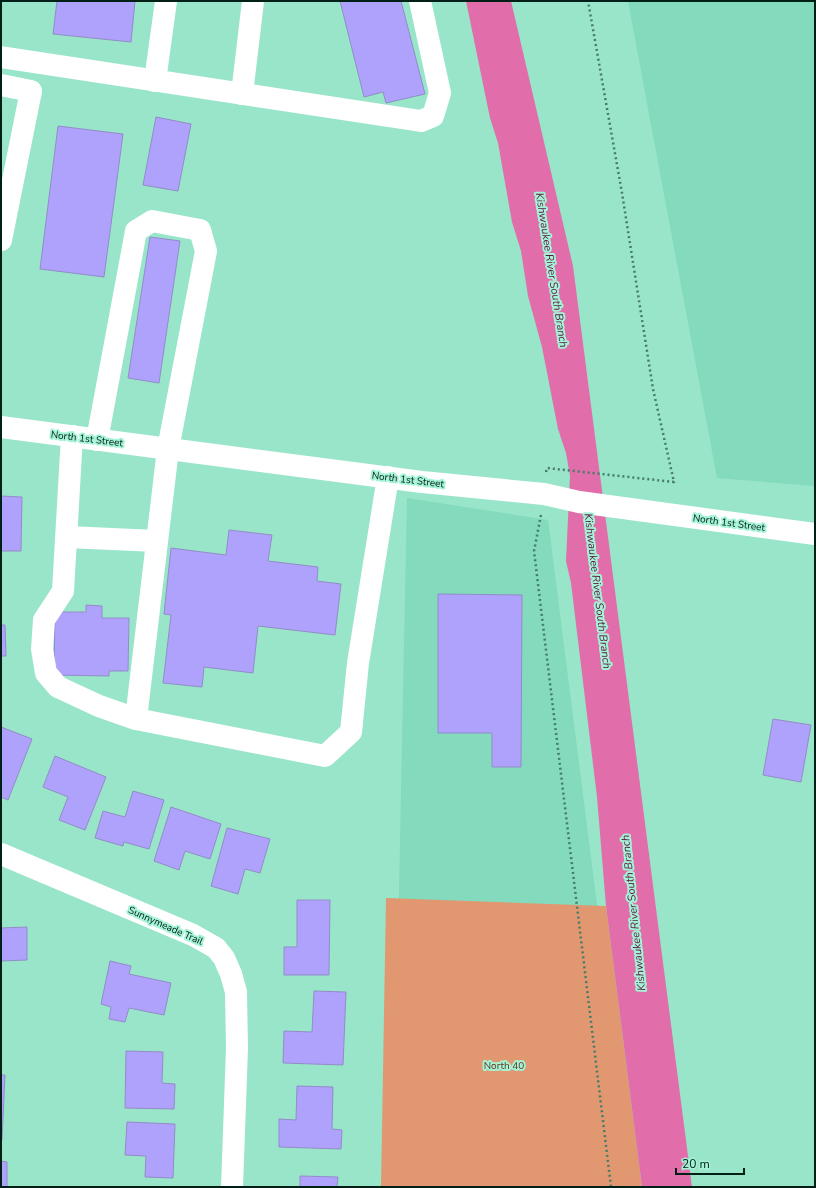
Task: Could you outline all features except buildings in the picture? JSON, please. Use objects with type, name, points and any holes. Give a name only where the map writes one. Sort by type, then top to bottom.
[{"type":"street","points":[[155,81],[166,1]]},
{"type":"street","points":[[242,94],[253,1]]},
{"type":"street","points":[[1,57],[421,121],[433,116],[440,93],[420,1]]},
{"type":"street","points":[[1,85],[31,91],[1,240]]},
{"type":"street","points":[[97,440],[136,231],[152,221],[200,230],[206,251],[168,449],[136,719]]},
{"type":"street","name":"North 1st Street","points":[[1,427],[388,477],[544,494],[579,502],[815,534]]},
{"type":"street","points":[[72,436],[63,591],[44,620],[42,649],[46,673],[58,687],[99,706],[136,719],[325,756],[351,732],[358,663],[388,477]]},
{"type":"street","points":[[66,537],[157,541]]},
{"type":"street","name":"Sunnymeade Trail","points":[[1,854],[193,935],[216,948],[224,958],[232,974],[236,992],[237,1048],[232,1187]]},
{"type":"path","points":[[588,1],[653,389],[674,482],[577,470],[547,468],[534,551],[576,908],[611,1187]]},
{"type":"shaded area","points":[[628,1],[815,1],[815,486],[717,478]]},
{"type":"shaded area","points":[[407,498],[548,520],[633,1187],[393,1187]]},
{"type":"green space","name":"North 40","points":[[386,898],[606,906],[642,1187],[381,1187]]},
{"type":"water","name":"Kishwaukee River South Branch","points":[[466,1],[511,1],[573,266],[692,1187],[642,1187],[606,906],[597,797],[571,583],[566,561],[570,476],[566,453],[558,429],[542,347],[528,296],[521,251],[512,222],[498,143],[490,118]]}]
